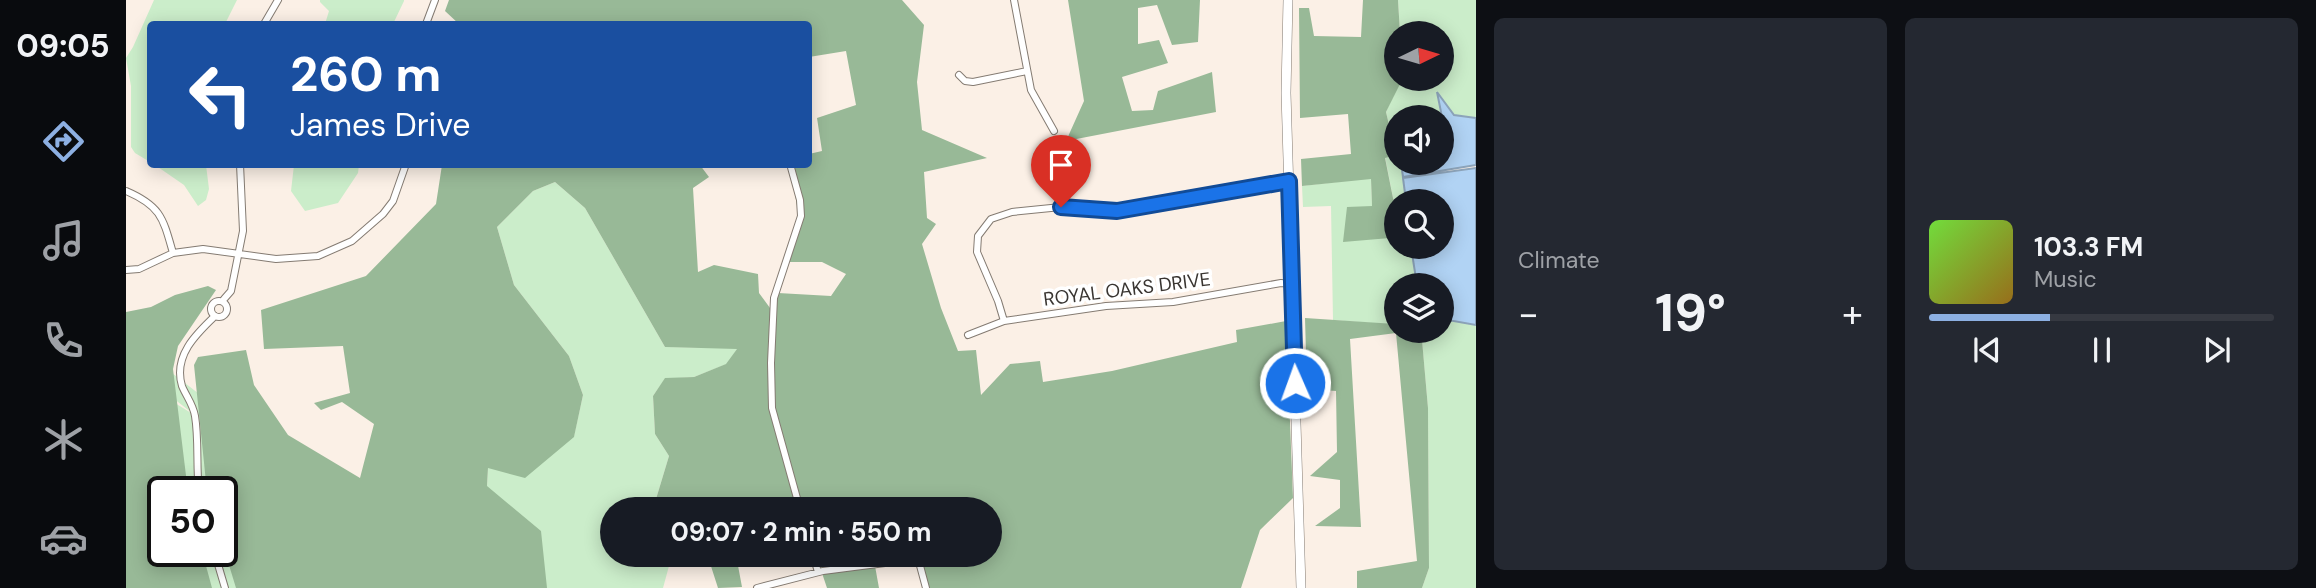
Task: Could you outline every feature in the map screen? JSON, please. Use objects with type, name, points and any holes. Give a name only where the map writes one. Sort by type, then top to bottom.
[{"type":"main road","points":[[1288,0],[1286,46],[1301,588]]},
{"type":"street","points":[[266,21],[278,0]]},
{"type":"street","points":[[427,21],[435,0]]},
{"type":"street","points":[[1014,0],[1034,96],[1054,131]]},
{"type":"street","points":[[959,75],[964,82],[973,82],[1027,71]]},
{"type":"street","points":[[215,316],[213,305],[223,301],[231,291],[243,231],[240,168]]},
{"type":"street","points":[[126,270],[139,269],[173,253],[203,249],[276,259],[318,256],[352,241],[383,214],[393,201],[405,168]]},
{"type":"street","points":[[791,168],[800,200],[801,216],[774,298],[771,363],[772,408],[797,497]]},
{"type":"street","points":[[1004,321],[977,252],[981,229],[999,216],[1061,207],[1117,211],[1289,181]]},
{"type":"street","points":[[126,191],[155,207],[164,223],[173,253]]},
{"type":"street","name":"ROYAL OAKS DRIVE","points":[[968,335],[1004,321],[1106,306],[1174,302],[1267,285],[1292,284]]},
{"type":"street","points":[[215,316],[221,317],[225,314],[223,301]]},
{"type":"street","points":[[198,476],[195,415],[181,383],[181,370],[188,345],[198,331],[215,316]]},
{"type":"street","points":[[757,588],[818,572],[886,563],[920,562],[926,588]]},
{"type":"street","points":[[219,567],[225,588]]},
{"type":"street","points":[[817,567],[818,572]]},
{"type":"green space","points":[[154,0],[237,0],[226,21],[147,21],[147,160],[131,147],[131,86],[126,58]]},
{"type":"green space","points":[[404,0],[394,21],[326,21],[329,11],[320,2]]},
{"type":"green space","points":[[449,0],[902,0],[924,25],[917,82],[922,130],[987,158],[924,172],[927,218],[936,224],[922,244],[941,308],[958,351],[976,350],[981,395],[1010,364],[1040,361],[1043,382],[1112,371],[1237,342],[1236,330],[1286,321],[1293,498],[1260,530],[1241,588],[925,588],[921,567],[1002,567],[1002,497],[657,497],[669,456],[655,434],[653,396],[665,378],[694,377],[726,364],[737,349],[665,347],[585,208],[555,182],[533,191],[497,227],[514,285],[569,356],[583,395],[574,437],[525,478],[488,468],[487,486],[541,531],[547,588],[236,588],[230,567],[238,567],[238,476],[205,476],[194,365],[198,357],[246,350],[254,385],[288,435],[360,478],[374,424],[342,402],[321,410],[314,403],[350,393],[343,346],[264,349],[261,310],[366,276],[436,204],[442,168],[702,168],[709,177],[693,188],[698,272],[714,265],[758,274],[759,293],[770,308],[778,293],[831,296],[846,274],[822,262],[789,262],[799,217],[791,168],[812,168],[812,153],[822,151],[817,118],[856,105],[846,51],[812,57],[812,21],[456,21],[445,11]]},
{"type":"green space","points":[[1068,0],[1200,0],[1198,42],[1172,45],[1157,5],[1138,8],[1138,44],[1159,40],[1168,63],[1122,77],[1132,111],[1153,110],[1158,91],[1212,72],[1216,112],[1066,141],[1084,101]]},
{"type":"green space","points":[[1363,0],[1398,0],[1399,21],[1384,21],[1384,91],[1396,91],[1390,105],[1384,105],[1384,175],[1388,175],[1391,189],[1384,189],[1384,239],[1343,242],[1347,207],[1372,206],[1371,179],[1302,186],[1301,159],[1351,154],[1348,114],[1300,118],[1299,8],[1309,8],[1314,36],[1361,37]]},
{"type":"green space","points":[[1398,0],[1476,0],[1476,118],[1454,115],[1454,105],[1446,105],[1437,94],[1439,105],[1389,105],[1396,91],[1454,91],[1454,21],[1399,21]]},
{"type":"green space","points":[[159,168],[206,168],[209,189],[206,200],[198,206],[184,185]]},
{"type":"green space","points":[[294,168],[359,168],[338,203],[305,211],[291,191]]},
{"type":"green space","points":[[1389,175],[1403,175],[1404,189],[1391,189]]},
{"type":"green space","points":[[1371,178],[1372,206],[1384,227],[1384,259],[1413,259],[1415,273],[1384,273],[1384,324],[1333,320],[1331,206],[1303,207],[1302,186]]},
{"type":"green space","points":[[555,182],[585,208],[665,347],[738,348],[727,364],[694,377],[665,379],[653,396],[655,434],[669,456],[657,497],[600,497],[600,567],[669,567],[663,588],[126,588],[147,498],[147,567],[238,567],[238,476],[152,476],[170,400],[196,416],[169,395],[163,366],[203,397],[358,539],[487,486],[488,468],[574,436],[583,395],[569,356],[514,285],[497,227],[533,191]]},
{"type":"green space","points":[[208,286],[216,290],[178,346],[173,369],[186,476],[147,476],[147,567],[206,567],[212,588],[126,588],[126,312],[151,307],[175,295]]},
{"type":"green space","points":[[1305,318],[1384,323],[1384,335],[1350,339],[1361,527],[1315,526],[1340,508],[1340,480],[1310,476],[1337,452],[1336,391],[1307,389]]},
{"type":"green space","points":[[1454,321],[1476,325],[1476,588],[1422,588],[1429,568],[1428,408],[1422,343],[1454,343]]},
{"type":"green space","points":[[1397,343],[1422,343],[1428,408],[1429,568],[1422,588],[1357,588],[1357,571],[1417,561]]},
{"type":"green space","points":[[711,567],[738,567],[742,587],[718,588]]},
{"type":"green space","points":[[820,567],[875,567],[879,588],[827,588]]},
{"type":"water","points":[[1437,92],[1447,105],[1440,105]]},
{"type":"water","points":[[1454,115],[1476,118],[1476,165],[1454,169]]},
{"type":"water","points":[[1476,168],[1476,325],[1454,321],[1454,273],[1415,273],[1413,259],[1454,259],[1454,189],[1404,189],[1403,178],[1454,175],[1454,171]]},
{"type":"route","points":[[1061,207],[1117,211],[1289,181],[1295,383]]}]
